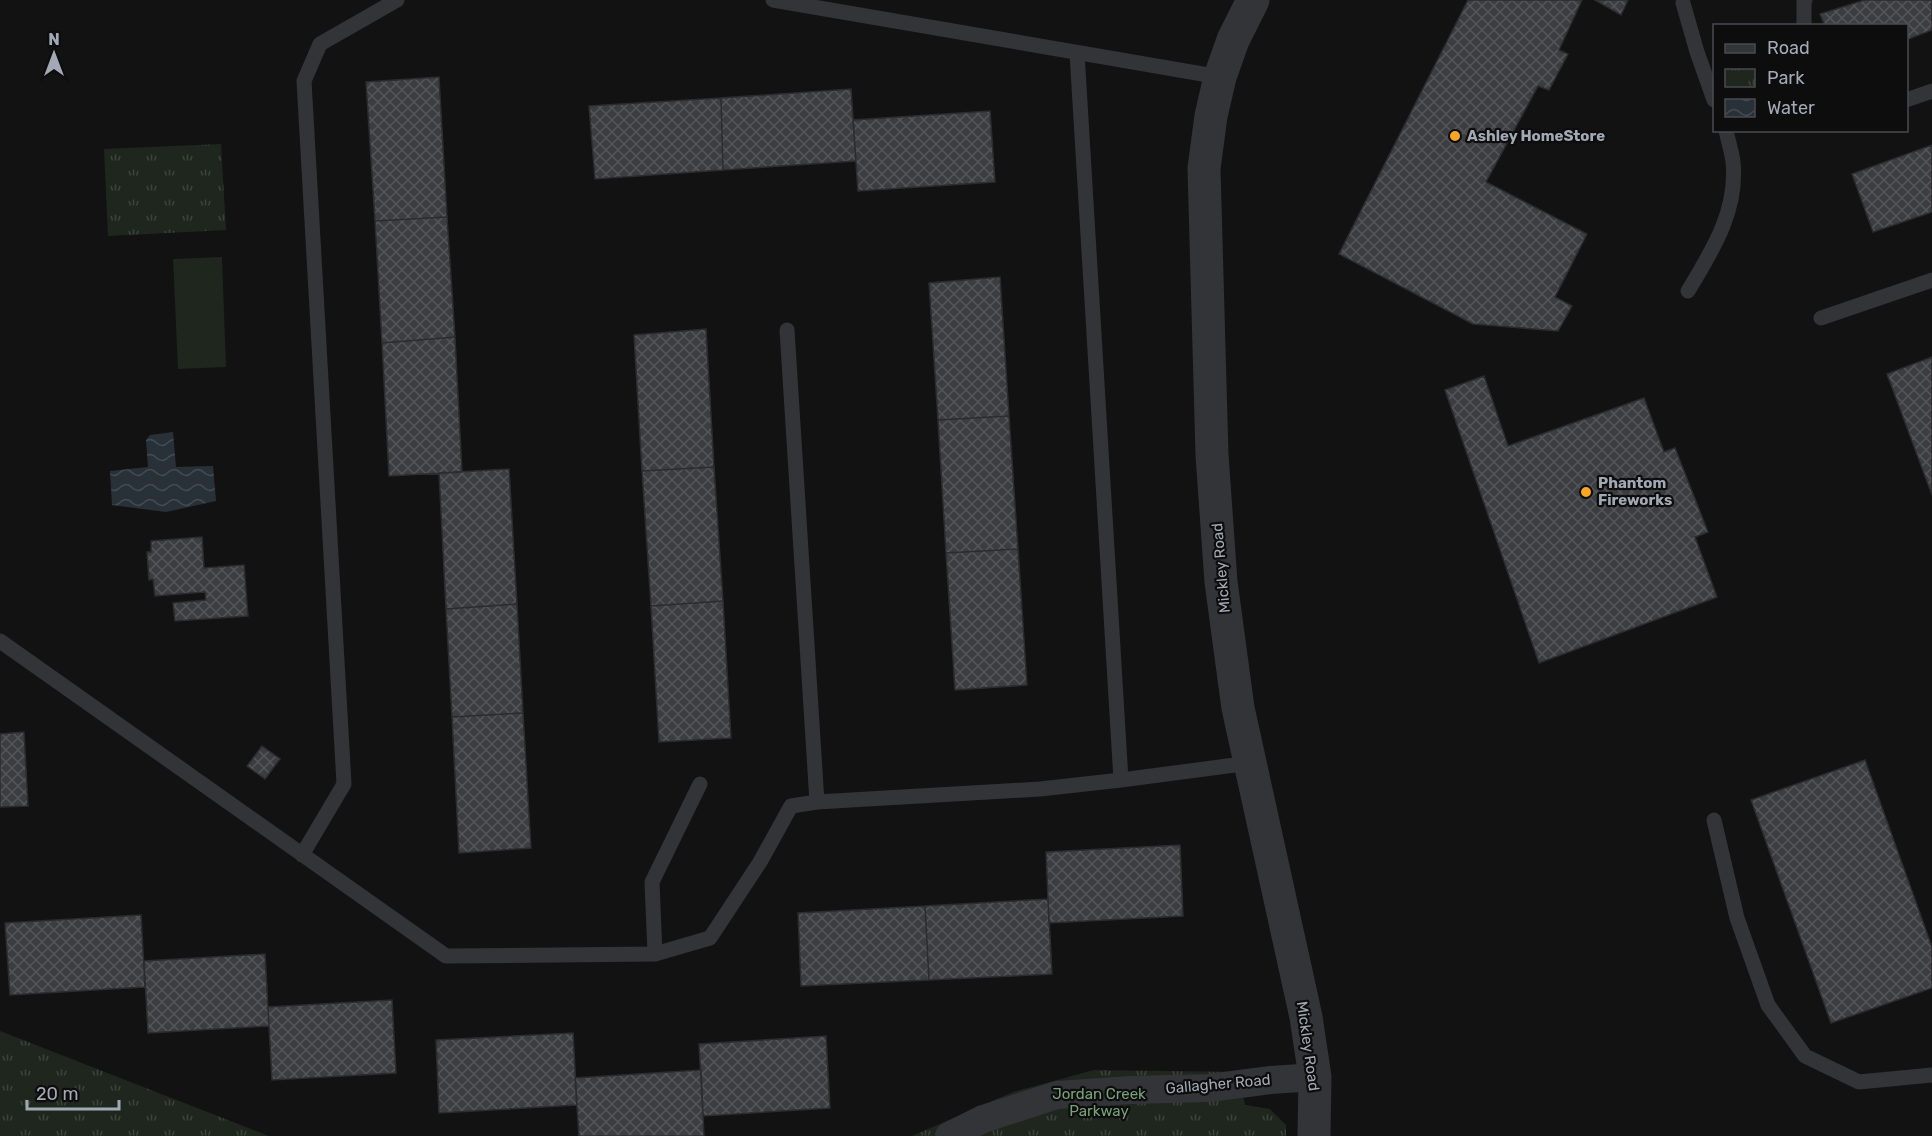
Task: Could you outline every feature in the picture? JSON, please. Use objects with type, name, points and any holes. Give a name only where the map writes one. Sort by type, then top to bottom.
[{"type":"street","name":"Mickley Road","points":[[1253,0],[1233,40],[1220,77],[1211,116],[1204,168],[1212,455],[1221,582],[1238,708],[1306,1017],[1315,1077],[1314,1136]]},
{"type":"street","name":"Gallagher Road","points":[[949,1136],[983,1119],[1057,1095],[1209,1088],[1315,1077]]},
{"type":"lane","points":[[302,855],[344,784],[304,81],[320,44],[397,0]]},
{"type":"lane","points":[[773,0],[1220,77]]},
{"type":"lane","points":[[1804,24],[1804,2],[1806,0]]},
{"type":"lane","points":[[1683,3],[1713,97]]},
{"type":"lane","points":[[1077,52],[1121,780]]},
{"type":"lane","points":[[1908,99],[1932,91]]},
{"type":"lane","points":[[1688,291],[1713,249],[1729,214],[1733,162],[1726,132]]},
{"type":"lane","points":[[1821,318],[1932,280]]},
{"type":"lane","points":[[787,330],[817,802]]},
{"type":"lane","points":[[0,641],[446,956],[655,954],[710,938],[760,862],[791,806],[817,802],[1040,789],[1250,763]]},
{"type":"lane","points":[[655,954],[652,882],[700,784]]},
{"type":"lane","points":[[1714,820],[1737,918],[1768,1005],[1805,1056],[1859,1082],[1932,1075]]},
{"type":"green space","points":[[221,144],[226,230],[108,236],[104,149]]},
{"type":"green space","points":[[222,257],[226,367],[178,369],[173,259]]},
{"type":"green space","points":[[0,1031],[269,1136],[0,1136]]},
{"type":"green space","name":"Jordan Creek Parkway","points":[[1094,1070],[1238,1072],[1245,1105],[1270,1109],[1286,1125],[1286,1136],[912,1136],[1013,1092]]},
{"type":"water","points":[[173,432],[176,467],[213,466],[216,501],[166,512],[112,505],[110,471],[148,467],[146,440],[150,435]]},
{"type":"building","name":"Ashley HomeStore","points":[[1468,0],[1582,0],[1559,50],[1568,54],[1549,90],[1538,86],[1486,182],[1587,234],[1555,297],[1572,306],[1558,331],[1473,324],[1339,254]]},
{"type":"building","points":[[1595,0],[1628,0],[1621,15]]},
{"type":"building","points":[[1865,0],[1932,0],[1932,30],[1908,39],[1908,24],[1824,24],[1820,14]]},
{"type":"building","points":[[439,77],[447,217],[375,221],[366,82]]},
{"type":"building","points":[[851,89],[856,161],[723,170],[721,98]]},
{"type":"building","points":[[721,98],[723,170],[595,179],[589,106]]},
{"type":"building","points":[[990,111],[995,182],[858,191],[853,120]]},
{"type":"building","points":[[1932,145],[1932,212],[1873,232],[1852,174]]},
{"type":"building","points":[[447,217],[455,337],[382,343],[375,221]]},
{"type":"building","points":[[1000,277],[1009,416],[938,420],[929,283]]},
{"type":"building","points":[[706,329],[714,467],[642,471],[634,335]]},
{"type":"building","points":[[455,337],[462,472],[389,476],[382,343]]},
{"type":"building","points":[[1932,357],[1932,495],[1887,374]]},
{"type":"building","name":"Phantom Fireworks","points":[[1484,376],[1508,446],[1644,398],[1664,452],[1675,448],[1708,532],[1695,537],[1717,597],[1539,663],[1445,390]]},
{"type":"building","points":[[1009,416],[1018,549],[946,553],[938,420]]},
{"type":"building","points":[[714,467],[723,601],[651,606],[642,471]]},
{"type":"building","points":[[509,469],[517,604],[446,609],[439,473]]},
{"type":"building","points":[[202,537],[204,568],[244,565],[248,616],[175,621],[173,603],[206,600],[205,592],[155,596],[153,579],[149,580],[147,552],[151,552],[151,541]]},
{"type":"building","points":[[1018,549],[1027,685],[955,690],[946,553]]},
{"type":"building","points":[[723,601],[731,738],[659,742],[651,606]]},
{"type":"building","points":[[517,604],[523,713],[452,717],[446,609]]},
{"type":"building","points":[[523,713],[531,848],[459,853],[452,717]]},
{"type":"building","points":[[24,732],[28,806],[0,807],[0,734]]},
{"type":"building","points":[[262,746],[280,759],[265,779],[247,766]]},
{"type":"building","points":[[1865,760],[1932,947],[1932,988],[1831,1023],[1751,800]]},
{"type":"building","points":[[1180,845],[1183,916],[1049,923],[1046,852]]},
{"type":"building","points":[[1048,899],[1052,974],[929,980],[925,906]]},
{"type":"building","points":[[925,906],[929,980],[801,986],[798,913]]},
{"type":"building","points":[[141,915],[145,987],[10,995],[5,923]]},
{"type":"building","points":[[265,954],[269,1026],[148,1033],[144,961]]},
{"type":"building","points":[[392,1000],[396,1073],[272,1080],[268,1007]]},
{"type":"building","points":[[573,1033],[577,1105],[439,1113],[436,1040]]},
{"type":"building","points":[[826,1036],[830,1108],[703,1116],[699,1044]]},
{"type":"building","points":[[701,1070],[704,1136],[579,1136],[575,1078]]},
{"type":"place","name":"Ashley HomeStore","points":[[1455,136]]},
{"type":"place","name":"Phantom Fireworks","points":[[1586,492]]}]
